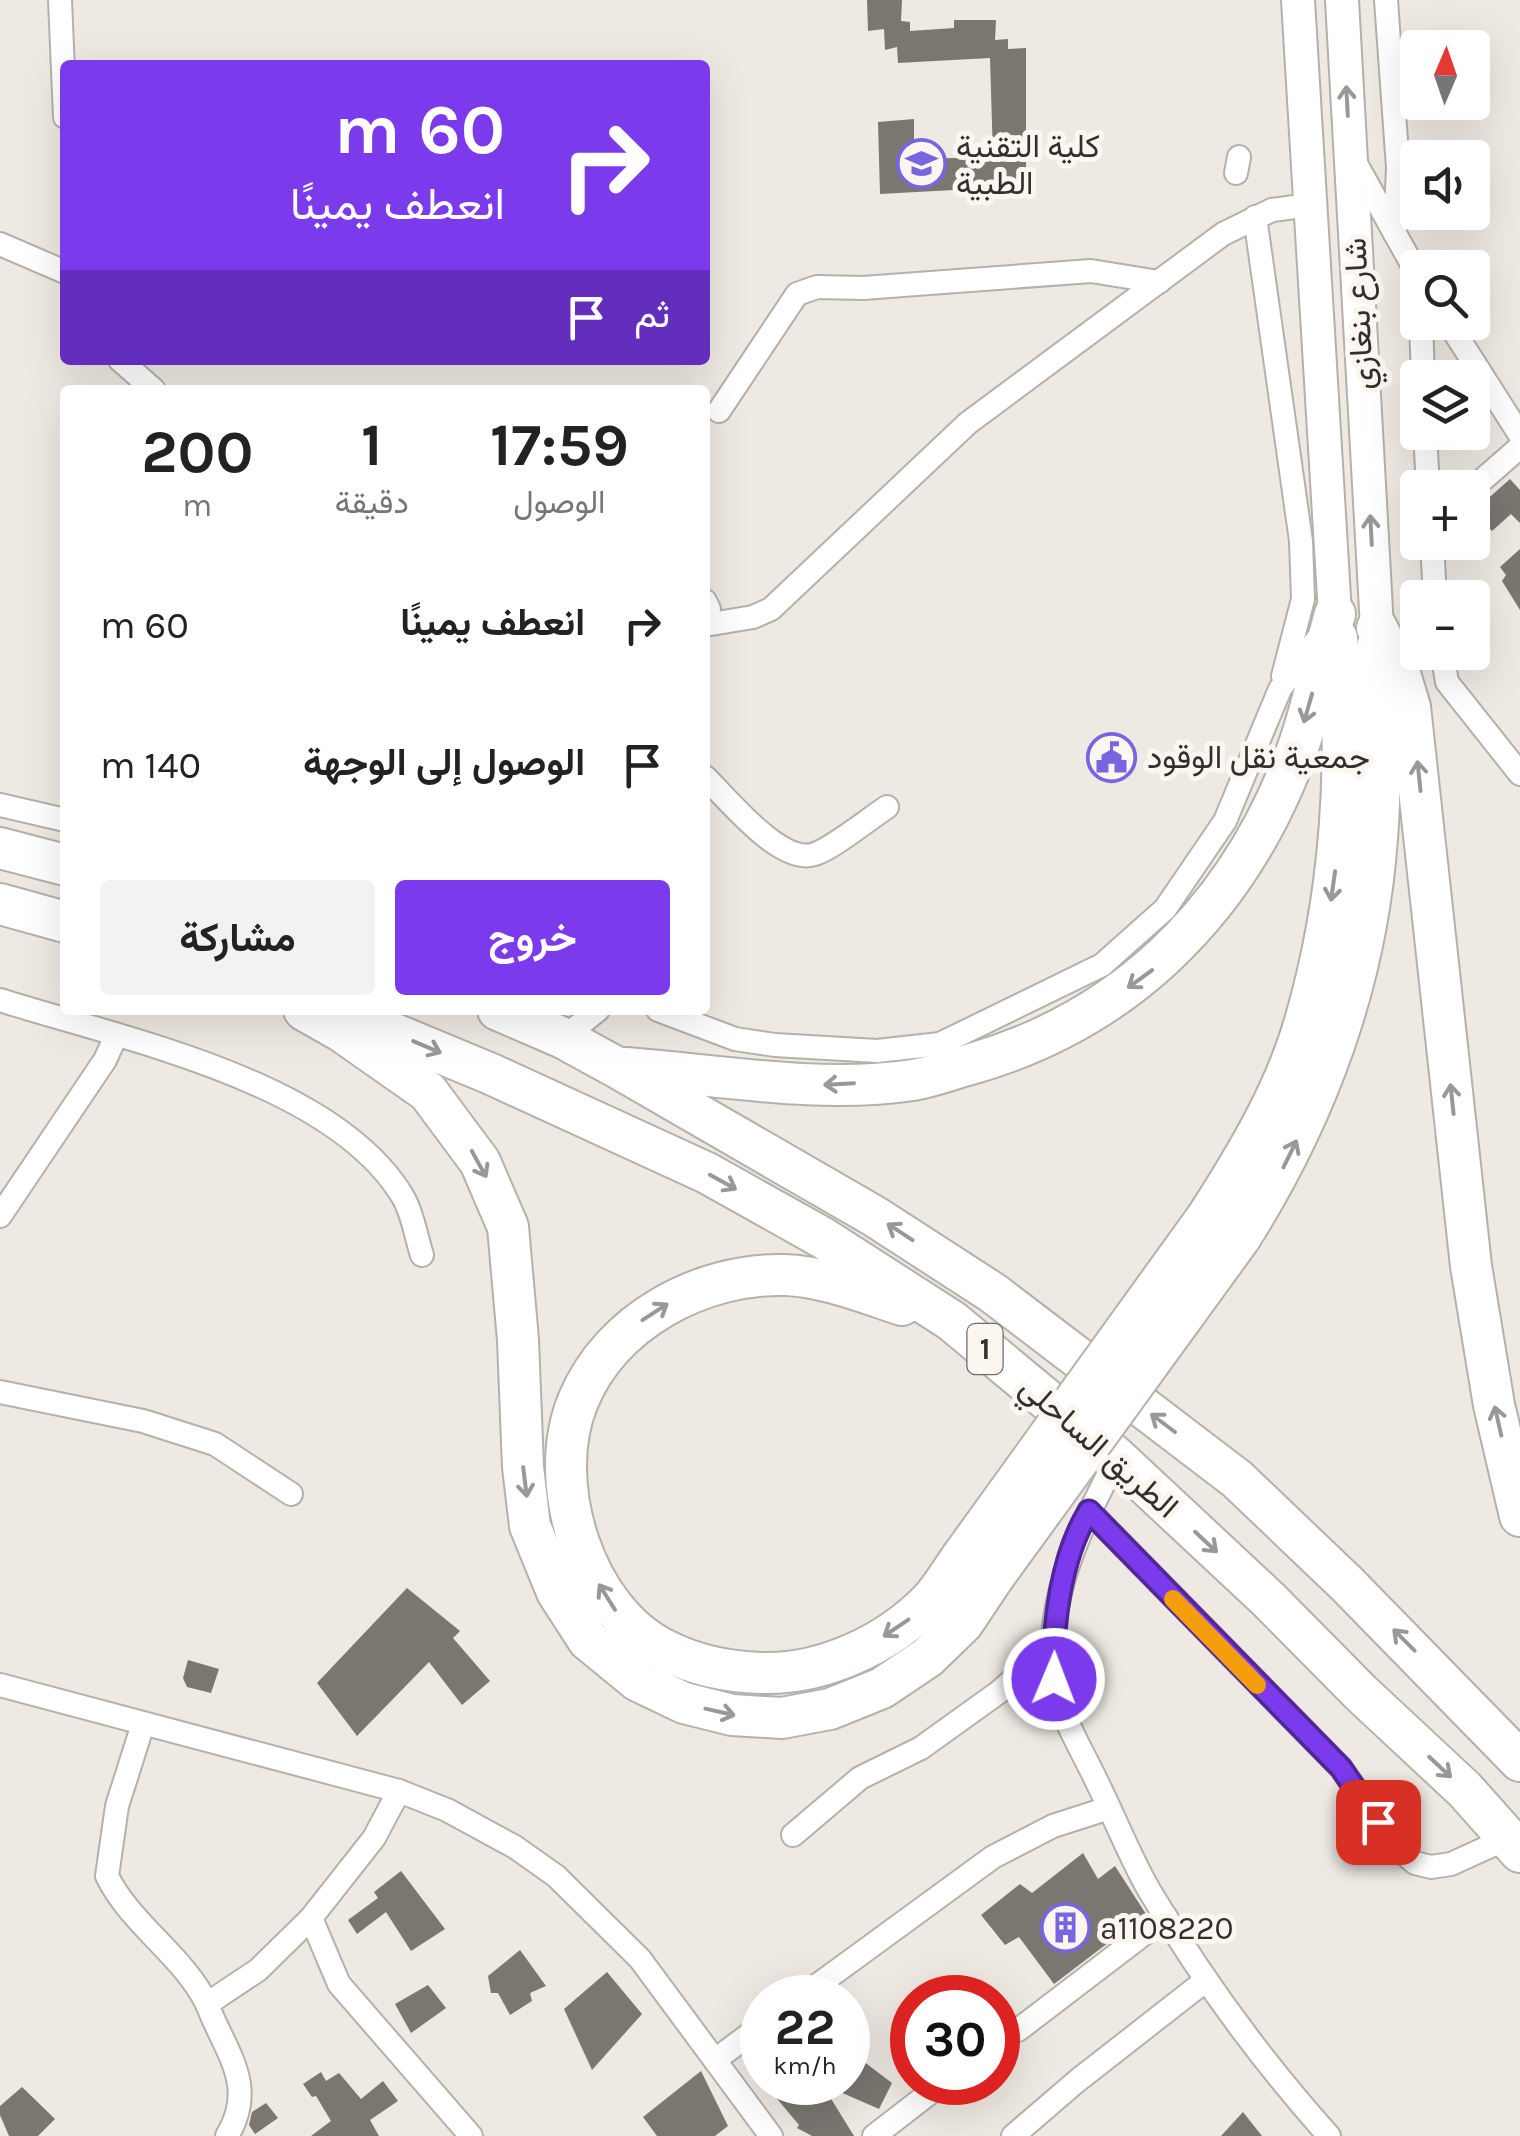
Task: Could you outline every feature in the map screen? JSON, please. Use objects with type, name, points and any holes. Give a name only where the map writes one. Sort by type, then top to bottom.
[{"type":"highway","points":[[1224,1227],[1249,1150],[1306,1021],[1321,957],[1334,882],[1342,786],[1342,686],[1335,614]]},
{"type":"highway","points":[[616,1067],[820,1085],[914,1080],[1009,1053],[1086,1017],[1154,968],[1200,919],[1254,846],[1290,771],[1335,614]]},
{"type":"highway","points":[[952,1321],[856,1290],[786,1275],[713,1282],[650,1312],[606,1356],[578,1401],[568,1445],[566,1495],[584,1562],[618,1614],[664,1650],[725,1672],[784,1674],[841,1660],[900,1628],[933,1598],[977,1568],[1224,1227],[1278,1178],[1314,1103],[1344,1017],[1365,926],[1377,839],[1377,628]]},
{"type":"highway","points":[[1377,628],[1400,674],[1410,707],[1471,1266],[1494,1405],[1520,1516]]},
{"type":"highway","points":[[0,848],[60,864]]},
{"type":"highway","points":[[0,904],[60,921]]},
{"type":"highway","points":[[313,1015],[428,1092],[480,1162],[508,1227],[530,1526],[557,1592],[588,1640],[638,1681],[684,1702],[732,1715],[782,1718],[830,1709],[882,1688],[928,1657],[963,1622],[977,1568]]},
{"type":"highway","name":"الطريق الساحلي","points":[[349,1015],[491,1074],[707,1173],[823,1238],[952,1321],[1117,1458],[1466,1790],[1514,1845]]},
{"type":"highway","name":"الطريق الساحلي","points":[[509,1015],[616,1067],[874,1216],[993,1293],[1237,1479],[1347,1584],[1520,1761]]},
{"type":"main road","name":"شارع بنغازي","points":[[1298,0],[1335,614]]},
{"type":"main road","name":"شارع بنغازي","points":[[1342,0],[1377,628]]},
{"type":"street","points":[[60,0],[63,60]]},
{"type":"street","points":[[1386,0],[1398,168],[1395,234]]},
{"type":"street","points":[[1350,150],[1404,250]]},
{"type":"street","points":[[710,623],[754,617],[771,610],[968,424],[1223,234],[1272,210],[1310,205]]},
{"type":"street","points":[[671,1015],[735,1039],[775,1046],[877,1051],[940,1044],[1102,966],[1165,909],[1226,821],[1280,689],[1303,599],[1301,541],[1256,218]]},
{"type":"street","points":[[0,244],[60,270]]},
{"type":"street","points":[[719,411],[797,294],[817,287],[863,288],[1091,271],[1158,282]]},
{"type":"street","points":[[1459,340],[1520,435]]},
{"type":"street","points":[[126,365],[148,385]]},
{"type":"street","points":[[1490,473],[1520,446]]},
{"type":"street","points":[[1280,689],[1335,614]]},
{"type":"street","points":[[1445,670],[1447,682],[1520,774]]},
{"type":"street","points":[[710,782],[776,846],[792,853],[814,856],[886,807]]},
{"type":"street","points":[[0,805],[60,819]]},
{"type":"street","points":[[0,1000],[227,1072],[351,1138],[380,1166],[405,1200],[422,1255]]},
{"type":"street","points":[[562,1038],[592,1015]]},
{"type":"street","points":[[0,1216],[116,1036]]},
{"type":"street","points":[[0,1392],[143,1421],[215,1444],[291,1494]]},
{"type":"street","points":[[1117,1458],[1082,1522],[1065,1575],[1052,1646],[1054,1679],[1066,1714],[1147,1887],[1205,1981],[1289,2092],[1329,2136]]},
{"type":"street","points":[[1089,1511],[1341,1768],[1388,1835],[1415,1863],[1431,1867],[1451,1864],[1514,1845]]},
{"type":"street","points":[[793,1835],[860,1778],[922,1748],[999,1692],[1052,1646]]},
{"type":"street","points":[[0,1685],[399,1790],[446,1810],[515,1848],[556,1876],[640,1959],[771,2136]]},
{"type":"street","points":[[143,1724],[117,1806],[107,1876],[125,1903],[198,1987],[207,2004],[240,2082],[240,2113],[228,2136]]},
{"type":"street","points":[[207,2004],[258,1970],[311,1918],[374,1838],[399,1790]]},
{"type":"street","points":[[832,1975],[993,1858],[1052,1826],[1109,1808]]},
{"type":"street","points":[[1020,2028],[1166,1917]]},
{"type":"street","points":[[311,1918],[339,1984],[471,2136]]},
{"type":"street","points":[[1013,2136],[1205,1981]]},
{"type":"street","points":[[715,2060],[740,2041]]},
{"type":"street","points":[[874,2136],[914,2105]]},
{"type":"building","points":[[867,0],[902,0],[901,21],[910,22],[910,31],[954,28],[954,20],[996,20],[995,40],[1008,39],[1008,49],[1026,48],[1026,186],[880,194],[878,122],[914,119],[914,159],[993,157],[990,58],[898,63],[897,47],[885,50],[884,29],[868,31]]},
{"type":"building","points":[[1510,479],[1520,490],[1520,523],[1511,514],[1492,531],[1490,497]]},
{"type":"building","points":[[1520,549],[1520,610],[1502,581],[1506,575],[1500,567]]},
{"type":"building","points":[[407,1588],[460,1631],[453,1638],[490,1681],[462,1705],[429,1662],[357,1736],[317,1683]]},
{"type":"building","points":[[188,1660],[219,1669],[211,1693],[187,1687],[183,1678]]},
{"type":"building","name":"a1108220","points":[[1083,1853],[1098,1879],[1115,1866],[1146,1914],[1054,1984],[1019,1937],[1005,1945],[981,1915],[1020,1884],[1032,1893]]},
{"type":"building","points":[[401,1871],[445,1929],[411,1951],[386,1912],[357,1934],[348,1920],[378,1898],[374,1892]]},
{"type":"building","points":[[520,1950],[546,1986],[530,1993],[532,2001],[510,2015],[498,1993],[491,1993],[488,1976]]},
{"type":"building","points":[[607,1972],[642,2014],[592,2070],[564,2009]]},
{"type":"building","points":[[428,1985],[446,2008],[411,2033],[395,2004]]},
{"type":"building","points":[[870,2066],[890,2081],[879,2109],[870,2105]]},
{"type":"building","points":[[701,2071],[728,2126],[715,2136],[657,2136],[643,2117]]},
{"type":"building","points":[[321,2072],[326,2081],[339,2073],[361,2099],[383,2081],[398,2101],[370,2120],[379,2136],[311,2136],[331,2121],[316,2096],[312,2097],[303,2084]]},
{"type":"building","points":[[22,2087],[55,2119],[38,2136],[9,2136],[0,2115],[0,2106]]},
{"type":"building","points":[[266,2103],[278,2118],[255,2134],[249,2125],[252,2112]]},
{"type":"building","points":[[782,2105],[835,2105],[854,2136],[812,2136],[797,2128],[799,2125]]},
{"type":"building","points":[[1243,2112],[1262,2136],[1221,2136]]},
{"type":"slow traffic","points":[[1173,1599],[1257,1685]]},
{"type":"place","name":"كلية التقنية الطبية","points":[[921,164]]},
{"type":"place","name":"جمعية نقل الوقود","points":[[1112,757]]},
{"type":"place","name":"a1108220","points":[[1065,1928]]},
{"type":"route","points":[[1054,1679],[1055,1618],[1065,1575],[1089,1511],[1341,1768],[1378,1822]]}]
